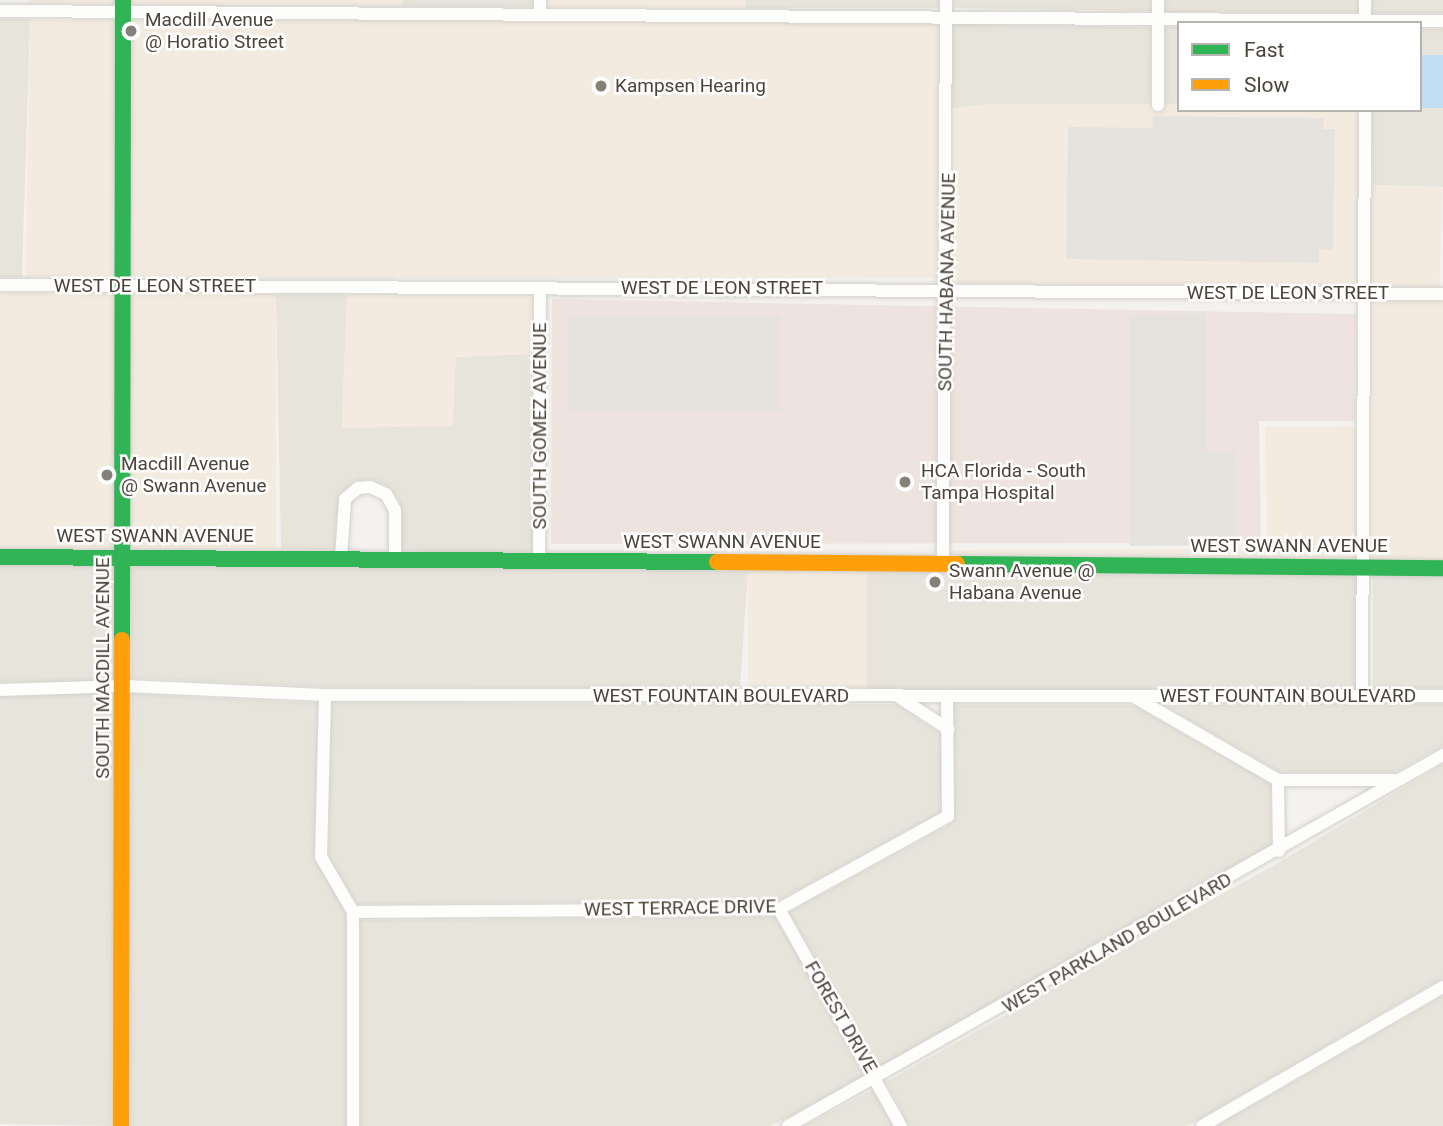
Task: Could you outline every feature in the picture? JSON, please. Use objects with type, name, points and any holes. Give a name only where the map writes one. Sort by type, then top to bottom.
[{"type":"street","points":[[540,0],[540,15]]},
{"type":"street","name":"SOUTH HABANA AVENUE","points":[[943,565],[948,291],[946,0]]},
{"type":"street","points":[[1157,0],[1158,104]]},
{"type":"street","points":[[1365,0],[1365,21]]},
{"type":"street","points":[[0,11],[123,6],[540,15],[946,16],[1296,21]]},
{"type":"street","name":"SOUTH MACDILL AVENUE","points":[[121,1126],[125,685],[123,6]]},
{"type":"street","points":[[1422,21],[1443,21]]},
{"type":"street","points":[[1362,696],[1366,568],[1366,112]]},
{"type":"street","name":"WEST DE LEON STREET","points":[[0,285],[1443,294]]},
{"type":"street","name":"SOUTH GOMEZ AVENUE","points":[[539,562],[540,289]]},
{"type":"street","points":[[341,558],[345,499],[358,488],[370,487],[386,494],[395,510],[395,558]]},
{"type":"street","name":"WEST SWANN AVENUE","points":[[0,557],[1443,568]]},
{"type":"street","name":"WEST FOUNTAIN BOULEVARD","points":[[0,690],[125,685],[325,695],[1443,696]]},
{"type":"street","points":[[325,695],[321,857],[354,912],[353,1126]]},
{"type":"street","points":[[899,696],[948,729]]},
{"type":"street","name":"WEST TERRACE DRIVE","points":[[354,912],[779,909],[948,816],[947,697]]},
{"type":"street","points":[[1135,697],[1278,780],[1397,780]]},
{"type":"street","name":"WEST PARKLAND BOULEVARD","points":[[788,1126],[1279,851],[1443,755]]},
{"type":"street","points":[[1278,780],[1279,851]]},
{"type":"street","name":"FOREST DRIVE","points":[[779,909],[901,1126]]},
{"type":"street","points":[[1202,1126],[1443,987]]},
{"type":"shaded area","points":[[30,0],[116,0],[116,4],[30,4]]},
{"type":"shaded area","points":[[130,0],[402,0],[402,6],[130,4]]},
{"type":"shaded area","points":[[402,0],[533,0],[533,7],[402,6]]},
{"type":"shaded area","points":[[548,0],[746,0],[746,7],[548,7]]},
{"type":"shaded area","points":[[746,0],[939,0],[939,8],[746,8]]},
{"type":"shaded area","points":[[953,0],[1151,0],[1151,11],[953,8]]},
{"type":"shaded area","points":[[1165,0],[1358,0],[1358,12],[1165,12]]},
{"type":"shaded area","points":[[1372,0],[1443,0],[1443,13],[1372,13]]},
{"type":"shaded area","points":[[0,19],[30,19],[22,277],[0,277]]},
{"type":"shaded area","points":[[30,19],[116,21],[111,278],[25,277]]},
{"type":"shaded area","points":[[130,20],[939,20],[939,278],[130,278]]},
{"type":"shaded area","points":[[953,24],[1151,27],[1150,111],[952,108]]},
{"type":"shaded area","points":[[1165,27],[1177,27],[1177,104],[1165,104]]},
{"type":"shaded area","points":[[1422,29],[1443,29],[1443,56],[1422,56]]},
{"type":"shaded area","points":[[989,104],[1151,104],[1151,112],[1164,112],[1165,104],[1177,104],[1177,112],[1358,112],[1359,286],[955,283],[955,108]]},
{"type":"shaded area","points":[[1422,107],[1443,108],[1443,187],[1373,185],[1372,112],[1422,112]]},
{"type":"shaded area","points":[[1153,116],[1324,118],[1323,129],[1335,129],[1333,250],[1319,250],[1319,263],[1066,259],[1068,127],[1152,128]]},
{"type":"shaded area","points":[[1373,185],[1443,187],[1439,288],[1369,286]]},
{"type":"shaded area","points":[[0,293],[116,293],[116,549],[0,549]]},
{"type":"shaded area","points":[[130,294],[276,294],[276,549],[130,549]]},
{"type":"shaded area","points":[[276,295],[347,295],[342,427],[456,357],[532,354],[532,554],[402,551],[399,500],[389,486],[369,479],[355,481],[340,494],[335,550],[281,549]]},
{"type":"shaded area","points":[[347,295],[533,297],[532,354],[456,357],[453,426],[342,428]]},
{"type":"shaded area","name":"HCA Florida - South Tampa Hospital","points":[[552,299],[1356,314],[1355,421],[1259,421],[1261,543],[551,544]]},
{"type":"shaded area","points":[[1373,302],[1443,302],[1443,560],[1373,560]]},
{"type":"shaded area","points":[[1206,313],[1207,452],[1235,452],[1236,545],[1130,546],[1129,314]]},
{"type":"shaded area","points":[[568,316],[780,316],[780,411],[568,411]]},
{"type":"shaded area","points":[[1359,426],[1359,560],[950,557],[950,550],[1263,549],[1267,542],[1265,427]]},
{"type":"shaded area","points":[[0,564],[118,564],[118,682],[0,682]]},
{"type":"shaded area","points":[[131,565],[748,571],[740,688],[325,687],[132,678]]},
{"type":"shaded area","points":[[748,571],[867,571],[867,688],[748,688]]},
{"type":"shaded area","points":[[867,572],[1359,572],[1359,689],[867,689]]},
{"type":"shaded area","points":[[1373,576],[1443,576],[1443,688],[1373,688]]},
{"type":"shaded area","points":[[0,692],[118,694],[110,1126],[0,1124]]},
{"type":"shaded area","points":[[132,694],[318,703],[314,857],[346,914],[346,1126],[128,1126]]},
{"type":"shaded area","points":[[332,703],[897,704],[941,734],[941,812],[777,901],[357,904],[328,855]]},
{"type":"shaded area","points":[[1443,704],[1443,746],[1396,772],[1280,772],[1163,705]]},
{"type":"shaded area","points":[[954,705],[1133,705],[1271,784],[1272,846],[879,1069],[789,912],[951,824],[955,816]]},
{"type":"shaded area","points":[[1443,764],[1443,978],[1187,1126],[909,1126],[886,1082],[1285,859]]},
{"type":"shaded area","points":[[775,917],[866,1076],[771,1126],[360,1126],[360,920]]},
{"type":"shaded area","points":[[1443,996],[1443,1126],[1217,1126]]},
{"type":"shaded area","points":[[874,1089],[893,1126],[804,1126]]},
{"type":"water","points":[[1422,55],[1443,55],[1443,108],[1422,108]]},
{"type":"traffic: fast","points":[[122,640],[123,0]]},
{"type":"traffic: fast","points":[[0,557],[717,562]]},
{"type":"traffic: fast","points":[[957,564],[1443,568]]},
{"type":"traffic: slow","points":[[717,562],[957,564]]},
{"type":"traffic: slow","points":[[121,1126],[122,640]]},
{"type":"place","name":"Macdill Avenue @ Horatio Street","points":[[131,31]]},
{"type":"place","name":"Kampsen Hearing","points":[[601,86]]},
{"type":"place","name":"Macdill Avenue @ Swann Avenue","points":[[107,475]]},
{"type":"place","name":"HCA Florida - South Tampa Hospital","points":[[905,482]]},
{"type":"place","name":"Swann Avenue @ Habana Avenue","points":[[935,582]]}]
